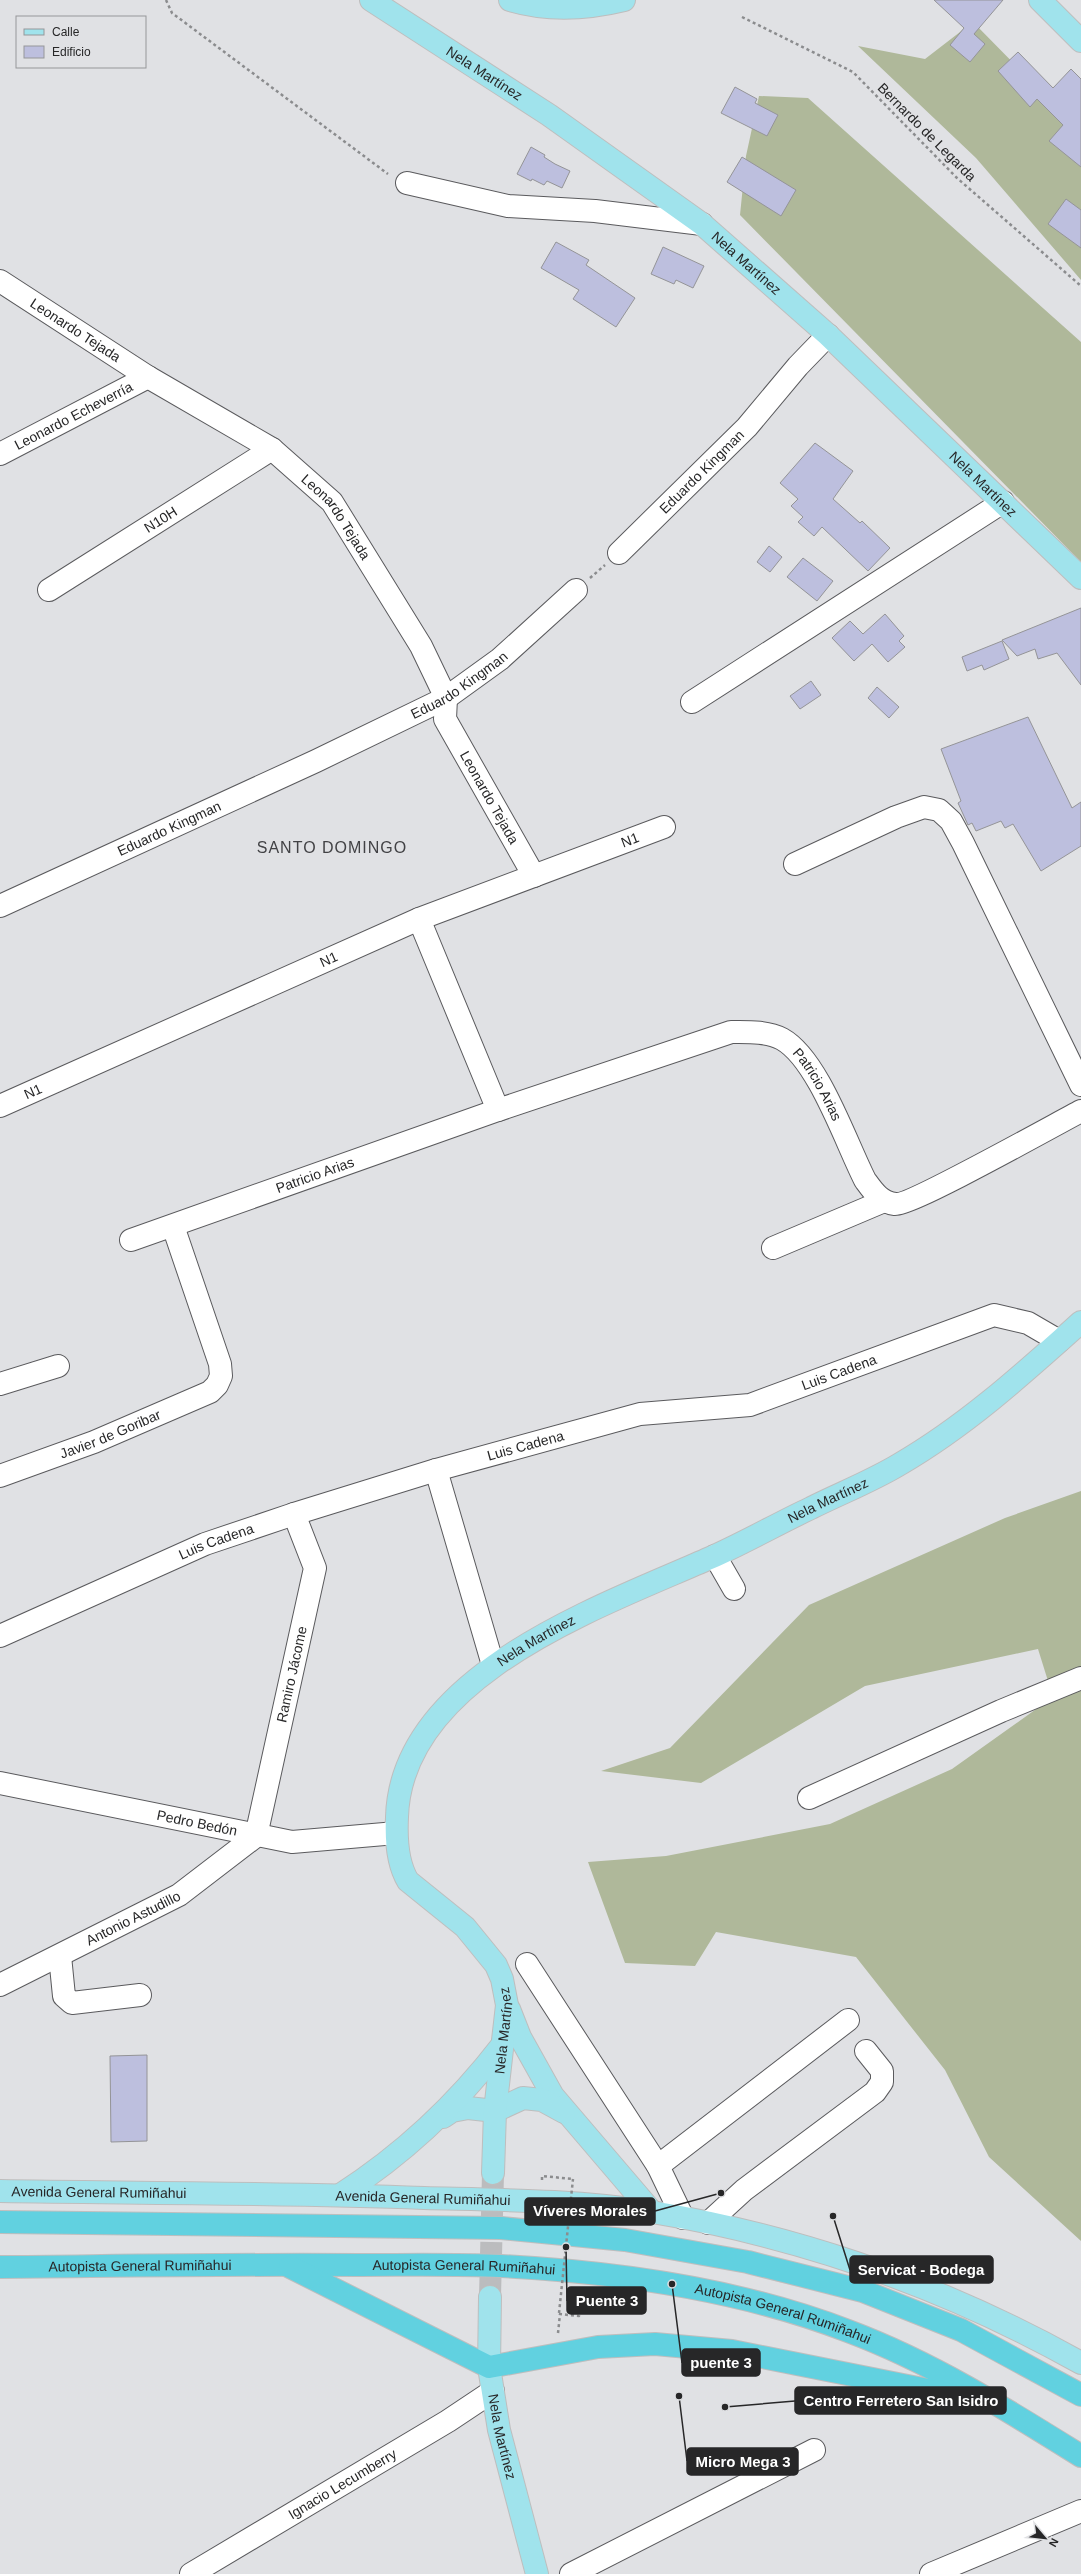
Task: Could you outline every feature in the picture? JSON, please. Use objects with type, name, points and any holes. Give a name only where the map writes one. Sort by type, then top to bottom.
[{"type":"highway","points":[[0,2222],[501,2228],[625,2240],[748,2262],[864,2291],[961,2330],[1081,2395]]},
{"type":"highway","points":[[286,2265],[489,2367],[539,2356],[598,2347],[655,2344],[732,2351],[998,2404]]},
{"type":"highway","name":"Autopista General Rumiñahui","points":[[0,2266],[500,2266],[621,2277],[672,2284],[771,2306],[848,2330],[916,2360],[998,2404],[1081,2456]]},
{"type":"main road","name":"Nela Martínez","points":[[370,0],[549,115],[702,224],[828,335],[1004,502],[1081,578]]},
{"type":"main road","points":[[510,0],[528,5],[553,7],[603,5],[624,0]]},
{"type":"main road","points":[[1040,0],[1081,41]]},
{"type":"main road","name":"Nela Martínez","points":[[493,2174],[495,2111],[507,2005],[502,1979],[496,1965],[477,1939],[465,1927],[408,1881],[403,1873],[396,1833],[400,1787],[415,1750],[437,1718],[493,1665],[554,1627],[715,1556],[899,1465],[960,1425],[1081,1322]]},
{"type":"main road","points":[[507,2005],[520,2037],[554,2096],[575,2123],[652,2212]]},
{"type":"main road","points":[[340,2195],[389,2161],[434,2123],[463,2093],[503,2043]]},
{"type":"main road","points":[[434,2123],[452,2111],[468,2108],[495,2111],[509,2102],[522,2098],[531,2098],[559,2108],[575,2123]]},
{"type":"main road","name":"Avenida General Rumiñahui","points":[[0,2191],[340,2195],[577,2202],[652,2212],[708,2223],[843,2257],[928,2287],[1038,2339],[1081,2363]]},
{"type":"main road","name":"Nela Martínez","points":[[490,2297],[489,2367],[492,2391],[499,2430],[537,2574]]},
{"type":"street","points":[[407,182],[508,206],[595,211],[702,224]]},
{"type":"street","name":"Leonardo Tejada","points":[[0,281],[148,378],[272,450],[332,502],[422,646],[446,698],[445,719],[534,876]]},
{"type":"street","name":"Eduardo Kingman","points":[[619,553],[747,427],[798,366],[828,335]]},
{"type":"street","name":"Leonardo Echeverría","points":[[0,454],[148,378]]},
{"type":"street","name":"N10H","points":[[49,590],[272,450]]},
{"type":"street","points":[[692,702],[1004,502]]},
{"type":"street","name":"Eduardo Kingman","points":[[0,906],[316,761],[446,698],[500,659],[576,590]]},
{"type":"street","points":[[794,864],[924,807],[939,810],[951,821],[963,843],[1081,1085]]},
{"type":"street","name":"N1","points":[[0,1106],[419,920],[664,826]]},
{"type":"street","points":[[419,920],[498,1110]]},
{"type":"street","name":"Patricio Arias","points":[[131,1240],[498,1110],[731,1032],[759,1032],[782,1039],[802,1056],[817,1078],[865,1180],[874,1194],[884,1202]]},
{"type":"street","points":[[773,1248],[884,1202],[897,1205],[911,1200],[1081,1111]]},
{"type":"street","name":"Javier de Goribar","points":[[0,1476],[101,1439],[210,1392],[217,1385],[221,1376],[216,1346],[173,1226]]},
{"type":"street","name":"Luis Cadena","points":[[0,1636],[204,1544],[294,1514],[436,1470],[640,1414],[750,1405],[994,1315],[1028,1323],[1059,1341]]},
{"type":"street","points":[[0,1384],[58,1366]]},
{"type":"street","points":[[436,1470],[493,1665]]},
{"type":"street","name":"Ramiro Jácome","points":[[256,1836],[315,1568],[294,1514]]},
{"type":"street","points":[[715,1556],[734,1590]]},
{"type":"street","points":[[809,1798],[1001,1711],[1081,1678]]},
{"type":"street","name":"Pedro Bedón","points":[[0,1783],[256,1836],[292,1842],[396,1833]]},
{"type":"street","name":"Antonio Astudillo","points":[[0,1985],[179,1895],[256,1836]]},
{"type":"street","points":[[60,1956],[64,1996],[72,2003],[140,1995]]},
{"type":"street","points":[[527,1964],[658,2166],[683,2218]]},
{"type":"street","points":[[658,2166],[848,2020]]},
{"type":"street","points":[[708,2223],[744,2190],[875,2092],[882,2082],[882,2071],[866,2051]]},
{"type":"street","name":"Ignacio Lecumberry","points":[[191,2574],[448,2421],[492,2391]]},
{"type":"street","points":[[572,2574],[814,2450]]},
{"type":"street","points":[[931,2574],[1081,2511]]},
{"type":"path","points":[[166,0],[172,13],[390,176],[407,182]]},
{"type":"path","name":"Bernardo de Legarda","points":[[742,17],[853,72],[957,178],[1081,286]]},
{"type":"path","points":[[576,590],[619,553]]},
{"type":"path","points":[[542,2176],[573,2179],[559,2324]]},
{"type":"path","points":[[560,2314],[579,2316]]},
{"type":"green space","points":[[973,22],[1081,132],[1081,280],[976,158],[858,46],[925,59]]},
{"type":"green space","points":[[759,96],[808,98],[1081,342],[1081,562],[740,215],[746,156]]},
{"type":"green space","points":[[1081,1491],[1081,2241],[989,2157],[945,2070],[856,1957],[716,1932],[695,1966],[625,1963],[588,1862],[666,1856],[830,1824],[952,1769],[1053,1697],[1038,1649],[865,1686],[701,1783],[601,1771],[670,1748],[809,1605],[1005,1518]]},
{"type":"building","points":[[934,0],[1003,0],[974,34],[985,44],[970,62],[950,45],[964,28]]},
{"type":"building","points":[[1018,52],[1053,88],[1071,69],[1081,79],[1081,167],[1049,141],[1063,125],[1037,99],[1030,107],[998,71]]},
{"type":"building","points":[[735,87],[757,99],[755,103],[778,115],[767,136],[721,113]]},
{"type":"building","points":[[531,147],[545,155],[544,157],[555,164],[570,171],[562,188],[547,181],[544,185],[532,179],[531,181],[517,174]]},
{"type":"building","points":[[742,157],[796,190],[781,216],[727,182]]},
{"type":"building","points":[[1066,199],[1081,210],[1081,248],[1048,224]]},
{"type":"building","points":[[556,242],[589,260],[586,265],[635,298],[616,327],[573,299],[579,290],[541,268]]},
{"type":"building","points":[[663,247],[704,266],[693,288],[676,280],[674,284],[651,274]]},
{"type":"building","points":[[815,443],[853,471],[833,499],[860,523],[862,521],[890,548],[868,571],[822,527],[814,536],[798,522],[803,517],[791,506],[798,499],[780,483]]},
{"type":"building","points":[[769,546],[782,557],[770,572],[757,562]]},
{"type":"building","points":[[803,558],[833,581],[817,601],[787,577]]},
{"type":"building","points":[[1081,608],[1081,685],[1057,653],[1038,659],[1035,649],[1017,656],[1002,640]]},
{"type":"building","points":[[885,614],[904,636],[899,641],[905,647],[888,662],[872,644],[854,661],[832,638],[850,621],[863,634]]},
{"type":"building","points":[[1002,641],[1009,659],[984,670],[982,665],[967,671],[962,657]]},
{"type":"building","points":[[811,681],[821,695],[800,709],[790,696]]},
{"type":"building","points":[[877,687],[899,707],[889,718],[868,698]]},
{"type":"building","points":[[1028,717],[1072,808],[1081,802],[1081,846],[1041,871],[1013,824],[1005,828],[1001,821],[976,831],[972,823],[968,825],[958,803],[961,801],[941,749]]},
{"type":"building","points":[[147,2055],[147,2141],[111,2142],[110,2056]]},
{"type":"tunnel","points":[[490,2297],[493,2173]]},
{"type":"place","name":"Víveres Morales","points":[[721,2193]]},
{"type":"place","name":"Servicat - Bodega","points":[[833,2216]]},
{"type":"place","name":"Puente 3","points":[[566,2247]]},
{"type":"place","name":"puente 3","points":[[672,2284]]},
{"type":"place","name":"Micro Mega 3","points":[[679,2396]]},
{"type":"place","name":"Centro Ferretero San Isidro","points":[[725,2407]]},
{"type":"district","name":"SANTO DOMINGO","points":[[332,847]]}]
